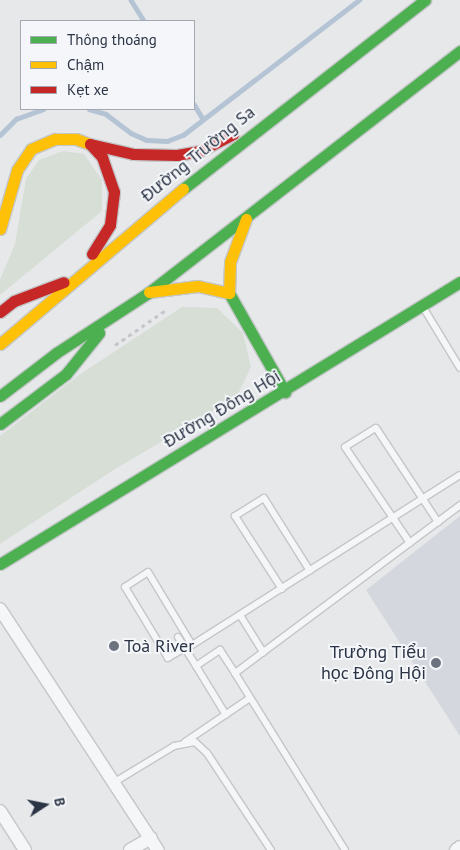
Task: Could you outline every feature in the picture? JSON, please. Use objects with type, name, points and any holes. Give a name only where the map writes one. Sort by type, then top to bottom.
[{"type":"main road","name":"Đường Trường Sa","points":[[0,344],[27,323],[72,279],[281,110],[425,0]]},
{"type":"main road","points":[[0,396],[117,311],[148,293],[246,219],[460,51]]},
{"type":"main road","points":[[0,228],[17,170],[31,149],[56,139],[76,139],[110,150],[153,155],[200,151],[281,110]]},
{"type":"main road","points":[[342,144],[370,140]]},
{"type":"main road","points":[[0,312],[14,301],[72,279],[104,236],[113,209],[114,192],[109,172],[90,144]]},
{"type":"main road","points":[[246,219],[230,262],[230,293],[285,392]]},
{"type":"main road","name":"Đường Đông Hội","points":[[0,564],[285,392],[460,282]]},
{"type":"main road","points":[[148,293],[198,286],[230,293]]},
{"type":"main road","points":[[0,424],[66,374],[117,311]]},
{"type":"street","points":[[0,609],[158,850]]},
{"type":"street","points":[[0,811],[25,850]]},
{"type":"street","points":[[130,850],[150,838]]},
{"type":"street","points":[[456,850],[460,847]]},
{"type":"lane","points":[[422,306],[460,368]]},
{"type":"lane","points":[[410,543],[346,447],[376,428],[438,522]]},
{"type":"lane","points":[[185,648],[168,658],[125,586],[148,572],[192,645],[460,475]]},
{"type":"lane","points":[[282,589],[235,516],[264,498],[310,571]]},
{"type":"lane","points":[[235,673],[460,504]]},
{"type":"lane","points":[[240,616],[263,652]]},
{"type":"lane","points":[[178,637],[226,714]]},
{"type":"lane","points":[[196,666],[220,650],[345,850]]},
{"type":"lane","points":[[113,784],[159,754],[185,742],[250,698]]},
{"type":"lane","points":[[185,742],[195,742],[207,753],[271,850]]},
{"type":"path","points":[[113,346],[171,306]]},
{"type":"shaded area","points":[[63,151],[84,154],[102,180],[102,211],[0,295],[0,280],[15,244],[26,179],[39,160]]},
{"type":"shaded area","points":[[182,307],[217,308],[243,333],[251,367],[236,398],[115,469],[0,544],[0,436],[79,375]]},
{"type":"shaded area","name":"Trường Tiểu học Đông Hội","points":[[460,516],[460,736],[366,590]]},
{"type":"waterway","points":[[131,0],[143,20]]},
{"type":"waterway","points":[[92,110],[106,114],[131,133],[147,140],[167,141],[183,135],[359,0]]},
{"type":"waterway","points":[[195,106],[203,119]]},
{"type":"waterway","points":[[0,135],[16,119],[40,110]]},
{"type":"traffic: fast","points":[[183,189],[425,0]]},
{"type":"traffic: fast","points":[[0,396],[56,353],[148,293],[460,51]]},
{"type":"traffic: fast","points":[[0,564],[460,282]]},
{"type":"traffic: fast","points":[[229,293],[285,392]]},
{"type":"traffic: fast","points":[[0,424],[66,374],[99,333]]},
{"type":"traffic: slow","points":[[0,229],[17,170],[31,149],[55,139],[76,139],[90,144]]},
{"type":"traffic: slow","points":[[0,344],[183,189]]},
{"type":"traffic: slow","points":[[149,292],[198,286],[229,293],[230,262],[246,219]]},
{"type":"traffic: jam","points":[[90,144],[133,154],[177,155],[200,151],[233,134]]},
{"type":"traffic: jam","points":[[90,144],[102,157],[114,192],[110,225],[92,254]]},
{"type":"traffic: jam","points":[[0,312],[14,301],[64,282]]},
{"type":"place","name":"Toà River","points":[[114,646]]},
{"type":"place","name":"Trường Tiểu học Đông Hội","points":[[436,663]]}]
